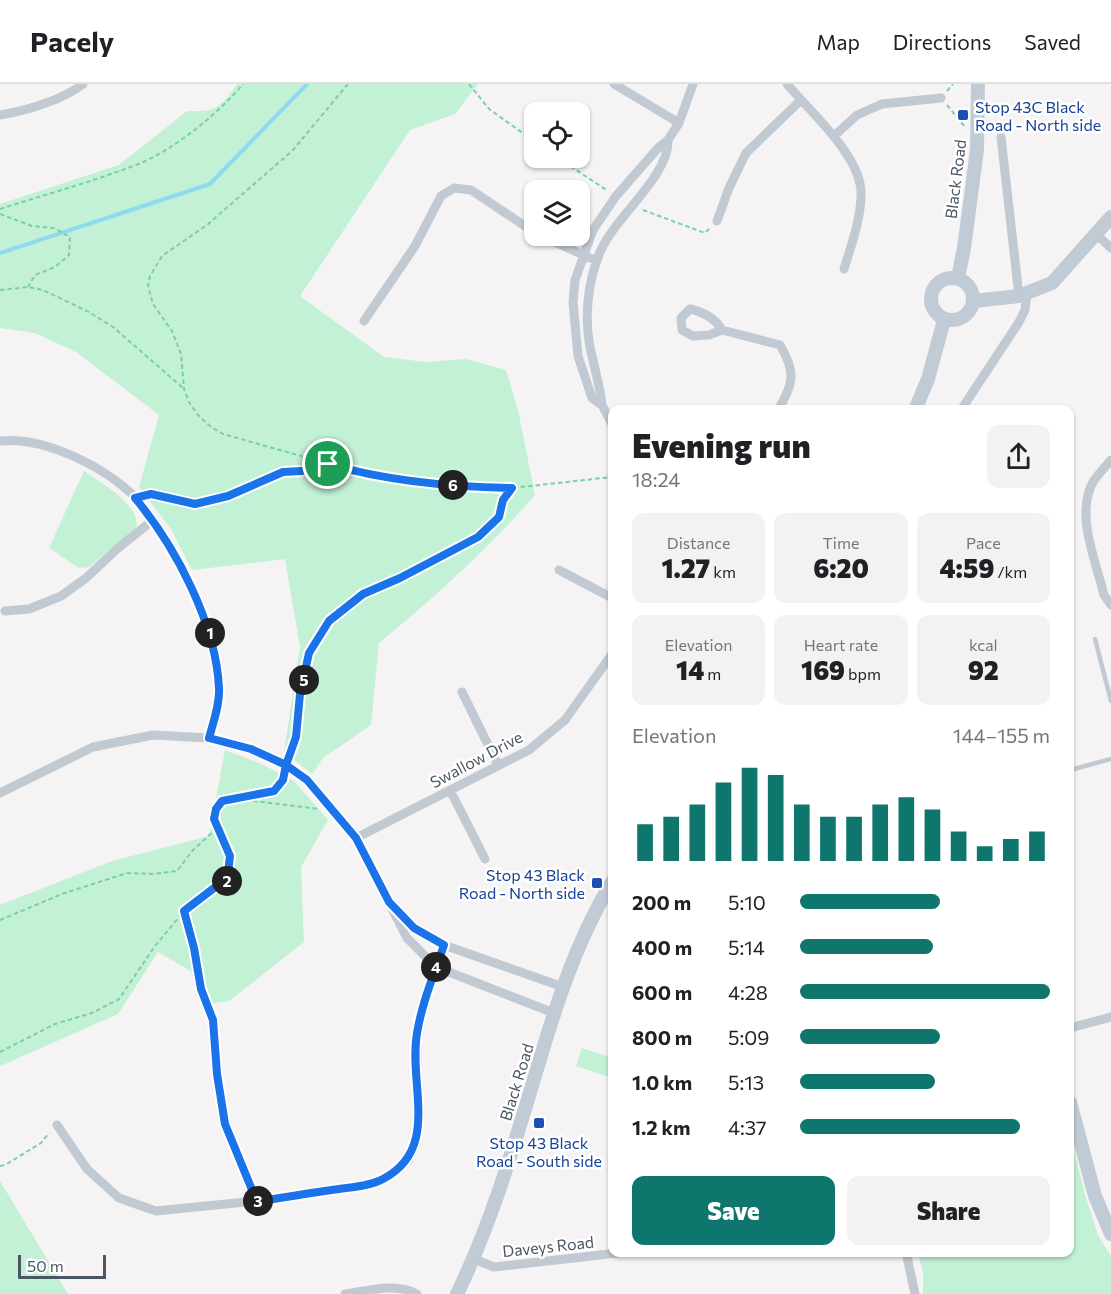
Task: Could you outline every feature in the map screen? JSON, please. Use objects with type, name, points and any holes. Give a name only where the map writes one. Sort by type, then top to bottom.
[{"type":"main road","name":"Black Road","points":[[958,278],[977,142],[978,84]]},
{"type":"main road","points":[[974,301],[1023,295],[1052,283],[1111,217]]},
{"type":"main road","points":[[958,278],[966,282],[972,290],[974,301],[971,311],[959,320],[944,320],[935,313],[930,300],[933,288],[943,280],[958,278]]},
{"type":"main road","points":[[917,405],[928,379],[944,320]]},
{"type":"main road","name":"Black Road","points":[[457,1294],[474,1259],[504,1176],[563,987],[595,910],[608,889]]},
{"type":"main road","points":[[1074,1117],[1095,1196],[1111,1234]]},
{"type":"street","points":[[0,115],[53,100],[83,84]]},
{"type":"street","points":[[614,84],[679,123]]},
{"type":"street","points":[[602,405],[592,398],[578,356],[573,302],[575,280],[593,230],[616,196],[659,147],[668,140],[679,123],[693,84]]},
{"type":"street","points":[[787,84],[834,136],[854,164],[862,195],[855,234],[844,269]]},
{"type":"street","points":[[834,136],[857,115],[882,104],[941,98]]},
{"type":"street","points":[[717,221],[729,188],[746,153],[801,100]]},
{"type":"street","points":[[964,405],[1025,310],[1001,137]]},
{"type":"street","points":[[608,416],[602,405],[589,345],[587,319],[590,287],[597,261],[610,231],[665,159],[668,140]]},
{"type":"street","points":[[364,321],[415,246],[441,196],[454,188],[471,190],[524,225]]},
{"type":"street","points":[[1096,234],[1111,248]]},
{"type":"street","points":[[563,246],[597,261]]},
{"type":"street","points":[[722,330],[780,345],[789,362],[792,375],[788,393],[781,405]]},
{"type":"street","points":[[0,441],[38,444],[66,452],[117,482],[135,498],[153,520],[171,548],[211,636],[219,690],[209,738]]},
{"type":"street","points":[[1111,460],[1093,482],[1085,508],[1086,523],[1104,595],[1111,605]]},
{"type":"street","points":[[5,612],[29,609],[61,596],[86,578],[153,520]]},
{"type":"street","points":[[559,570],[608,596]]},
{"type":"street","name":"Swallow Drive","points":[[356,838],[529,750],[565,720],[608,660]]},
{"type":"street","points":[[462,692],[498,765]]},
{"type":"street","points":[[0,793],[93,747],[153,735],[209,738],[251,749],[286,765],[307,780],[335,811],[356,838],[407,938],[436,967],[554,1012]]},
{"type":"street","points":[[450,790],[485,860]]},
{"type":"street","points":[[389,902],[414,928],[444,945],[563,987]]},
{"type":"street","points":[[57,1125],[87,1169],[119,1198],[156,1211],[257,1202],[361,1186],[383,1180],[408,1161],[416,1144],[418,1124],[417,1035],[426,997],[444,945]]},
{"type":"street","points":[[1074,1027],[1111,1017]]},
{"type":"street","points":[[213,1020],[217,1074],[225,1124],[257,1202]]},
{"type":"street","name":"Daveys Road","points":[[474,1259],[494,1267],[608,1254]]},
{"type":"street","points":[[907,1257],[915,1294]]},
{"type":"street","points":[[345,1294],[389,1288],[411,1290],[417,1294]]},
{"type":"lane","points":[[1095,639],[1111,701]]},
{"type":"lane","points":[[1074,769],[1111,759]]},
{"type":"path","points":[[0,209],[143,162],[188,135],[228,103],[243,84]]},
{"type":"path","points":[[348,84],[292,151],[207,225],[162,256],[150,276],[148,286],[153,303],[172,331],[181,354],[184,389],[189,402],[197,414],[223,434],[358,472],[470,487],[512,488],[608,477]]},
{"type":"path","points":[[469,84],[489,109],[524,134]]},
{"type":"path","points":[[941,98],[977,142]]},
{"type":"path","points":[[573,168],[616,196]]},
{"type":"path","points":[[631,205],[705,233],[717,221]]},
{"type":"path","points":[[0,214],[32,226],[54,228],[70,237],[69,255],[56,267],[35,275],[28,287]]},
{"type":"path","points":[[0,290],[28,287],[43,290],[87,311],[113,327],[184,389]]},
{"type":"path","points":[[135,498],[151,494],[195,504],[228,496],[283,472],[302,471],[328,464]]},
{"type":"path","points":[[0,1052],[55,1024],[92,1013],[119,999],[154,946],[184,911],[214,888],[227,882],[230,856],[214,819],[216,809],[222,801],[274,791],[283,780],[296,737],[300,694],[309,653],[329,621],[363,594],[400,578],[478,537],[499,517],[503,500],[512,488]]},
{"type":"path","points":[[235,798],[335,811]]},
{"type":"path","points":[[0,920],[62,894],[128,873],[153,874],[177,871],[192,851],[217,829]]},
{"type":"path","points":[[184,911],[194,948],[201,989],[213,1020]]},
{"type":"path","points":[[0,1166],[41,1143],[57,1125]]},
{"type":"green space","points":[[237,84],[478,84],[455,114],[410,130],[300,296],[384,357],[426,362],[466,359],[506,370],[518,410],[535,495],[460,572],[379,643],[371,725],[323,758],[312,774],[284,752],[300,647],[285,559],[192,570],[171,529],[139,487],[159,415],[76,352],[35,333],[0,328],[0,204],[119,165],[187,111],[205,111],[217,107]]},
{"type":"green space","points":[[84,471],[127,504],[136,520],[136,528],[89,567],[79,568],[49,548]]},
{"type":"green space","points":[[225,750],[261,764],[294,781],[328,820],[301,867],[304,942],[229,1001],[202,1005],[191,971],[158,952],[118,1014],[0,1066],[0,905],[112,861],[209,836]]},
{"type":"green space","points":[[582,1048],[608,1057],[608,1077],[576,1066]]},
{"type":"green space","points":[[1074,1151],[1098,1235],[1111,1256],[1111,1294],[923,1294],[923,1273],[919,1257],[1074,1257]]},
{"type":"green space","points":[[0,1181],[68,1294],[0,1294]]},
{"type":"waterway","points":[[0,253],[210,184],[307,84]]},
{"type":"place","name":"Stop 43C Black Road - North side","points":[[963,115]]},
{"type":"place","name":"Stop 43 Black Road - North side","points":[[597,883]]},
{"type":"place","name":"Stop 43 Black Road - South side","points":[[539,1123]]},
{"type":"route","points":[[328,464],[302,471],[283,472],[228,496],[195,504],[151,494],[135,498],[171,548],[211,636],[219,690],[209,738],[251,749],[286,765],[283,780],[274,791],[222,801],[216,809],[214,819],[230,856],[227,882],[214,888],[184,911],[194,948],[201,989],[213,1020],[217,1074],[225,1124],[257,1202],[361,1186],[383,1180],[408,1161],[416,1144],[418,1124],[417,1035],[426,997],[444,945],[414,928],[389,902],[356,838],[307,780],[286,765],[296,737],[300,694],[309,653],[329,621],[363,594],[400,578],[478,537],[499,517],[503,500],[512,488],[470,487],[358,472],[328,464]]}]
